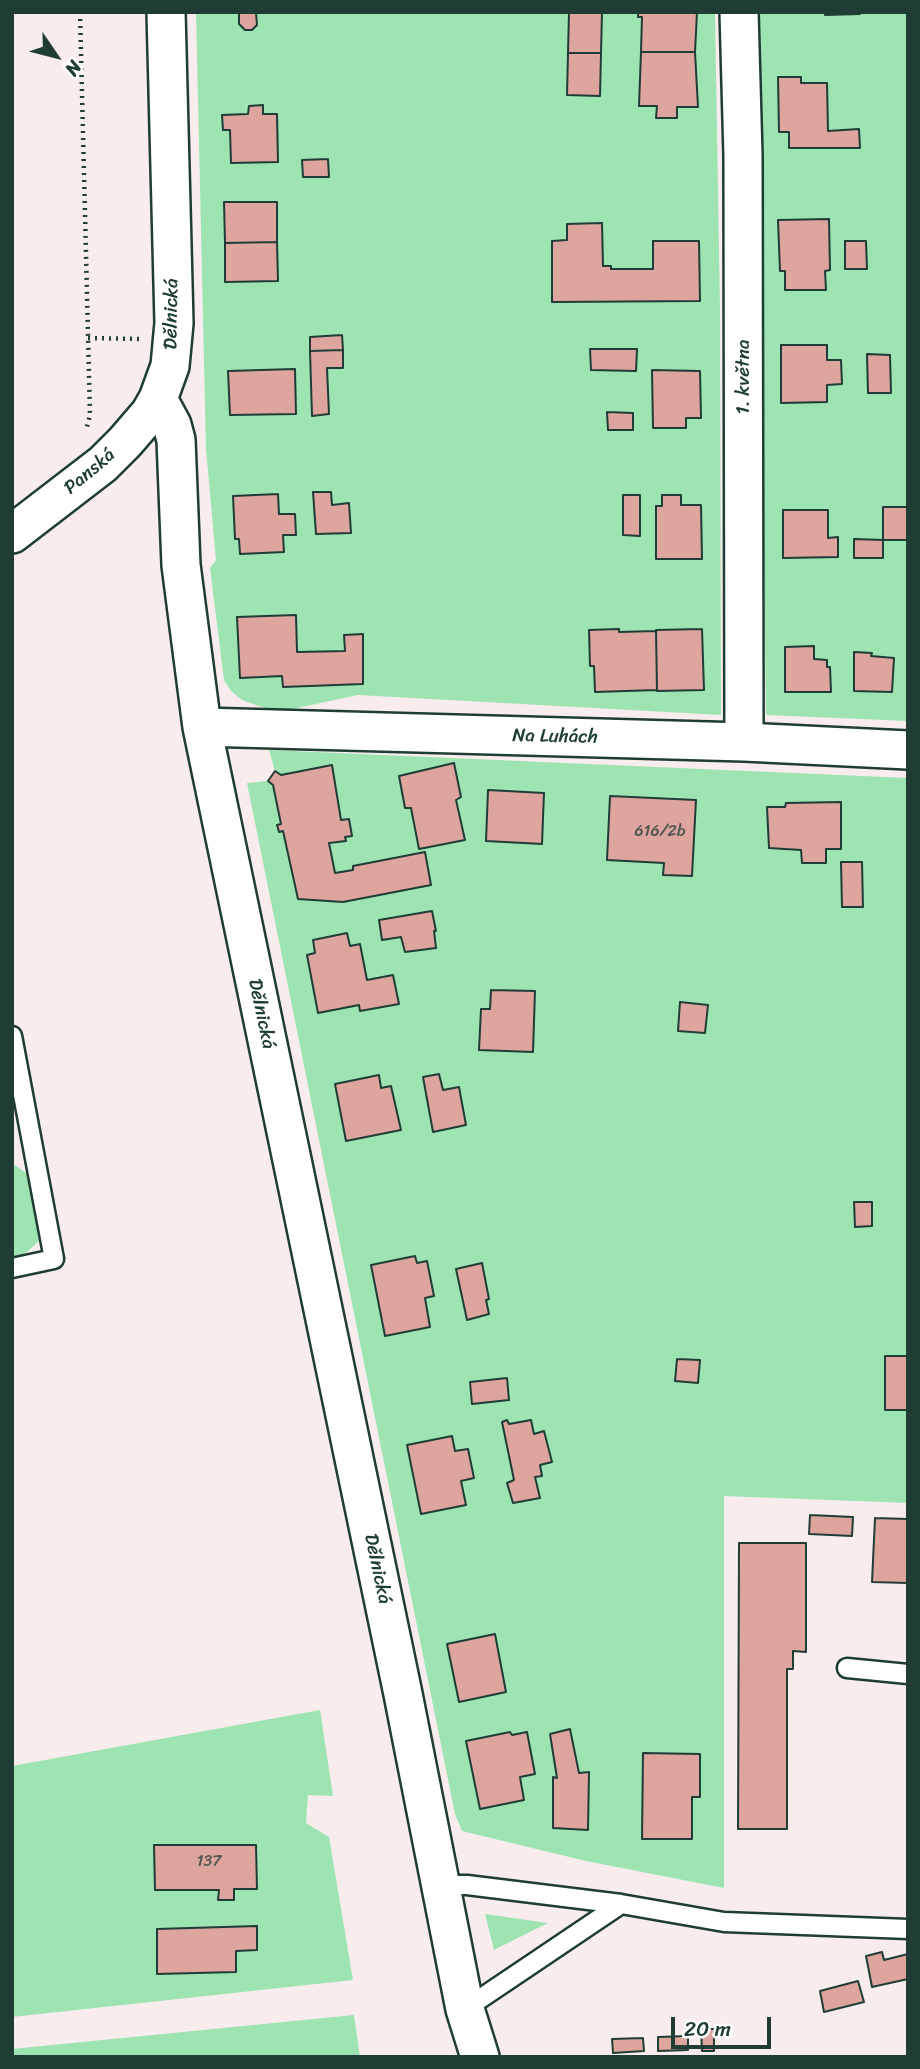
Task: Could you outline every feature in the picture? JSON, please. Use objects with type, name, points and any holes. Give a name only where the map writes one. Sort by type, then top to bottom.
[{"type":"street","name":"Dělnická","points":[[166,12],[174,337],[170,366],[158,399],[172,425],[176,440],[182,575],[202,727],[398,1667],[465,2009],[480,2057]]},
{"type":"street","name":"1. května","points":[[739,12],[743,156],[744,742]]},
{"type":"street","name":"Panská","points":[[12,534],[103,464],[137,429],[158,399]]},
{"type":"street","name":"Na Luhách","points":[[202,727],[744,742],[908,750]]},
{"type":"lane","points":[[12,1036],[54,1259],[12,1268]]},
{"type":"lane","points":[[847,1668],[908,1674]]},
{"type":"lane","points":[[441,1885],[467,1885],[621,1904],[724,1922],[908,1928]]},
{"type":"lane","points":[[465,2009],[621,1904]]},
{"type":"path","points":[[80,12],[90,415],[84,433]]},
{"type":"path","points":[[88,338],[125,340],[174,337]]},
{"type":"green space","points":[[196,12],[715,12],[720,311],[721,715],[358,695],[283,711],[270,710],[242,700],[231,691],[224,680],[210,568],[216,560],[206,449]]},
{"type":"green space","points":[[758,12],[908,12],[908,721],[766,715]]},
{"type":"green space","points":[[269,750],[908,778],[908,1503],[724,1496],[724,1888],[586,1861],[462,1831],[455,1814],[247,783],[268,781],[275,771]]},
{"type":"green space","points":[[12,1163],[29,1175],[39,1190],[43,1209],[40,1240],[12,1263]]},
{"type":"green space","points":[[320,1710],[333,1796],[308,1795],[306,1823],[329,1837],[353,1980],[12,2017],[12,1766]]},
{"type":"green space","points":[[485,1914],[548,1923],[494,1950]]},
{"type":"green space","points":[[354,2015],[360,2057],[12,2057],[12,2049]]},
{"type":"building","points":[[220,12],[267,12],[256,13],[257,25],[252,30],[245,30],[239,24],[239,13]]},
{"type":"building","points":[[569,12],[602,12],[601,53],[568,53]]},
{"type":"building","points":[[638,12],[697,12],[695,52],[641,52],[642,17],[638,17]]},
{"type":"building","points":[[825,12],[860,12],[860,14],[825,15]]},
{"type":"building","points":[[641,52],[695,52],[698,107],[677,107],[677,118],[656,118],[657,106],[639,106]]},
{"type":"building","points":[[568,53],[601,53],[600,96],[567,95]]},
{"type":"building","points":[[778,77],[801,77],[801,83],[827,83],[828,131],[859,129],[860,148],[789,148],[789,132],[779,132]]},
{"type":"building","points":[[263,105],[263,114],[277,114],[278,162],[231,163],[230,130],[223,130],[222,115],[248,114],[249,106]]},
{"type":"building","points":[[328,159],[329,177],[303,177],[302,160]]},
{"type":"building","points":[[224,202],[277,202],[277,242],[225,243]]},
{"type":"building","points":[[829,219],[830,270],[825,271],[826,290],[785,290],[785,271],[780,271],[778,220]]},
{"type":"building","points":[[602,223],[603,266],[611,266],[611,269],[653,269],[653,241],[699,241],[700,301],[552,302],[552,241],[567,240],[567,224]]},
{"type":"building","points":[[845,241],[866,241],[867,269],[845,269]]},
{"type":"building","points":[[277,242],[278,281],[225,282],[225,243]]},
{"type":"building","points":[[342,335],[343,350],[310,351],[310,337]]},
{"type":"building","points":[[781,345],[827,345],[827,360],[841,360],[842,384],[827,385],[827,402],[781,403]]},
{"type":"building","points":[[590,349],[637,349],[636,371],[591,370]]},
{"type":"building","points":[[343,350],[343,368],[327,368],[329,414],[312,416],[310,351]]},
{"type":"building","points":[[867,354],[890,355],[891,393],[868,393]]},
{"type":"building","points":[[295,369],[296,414],[230,415],[228,371]]},
{"type":"building","points":[[652,370],[700,371],[701,418],[686,418],[686,428],[653,428]]},
{"type":"building","points":[[607,412],[633,413],[633,430],[608,430]]},
{"type":"building","points":[[313,492],[331,492],[332,505],[349,503],[351,533],[316,534]]},
{"type":"building","points":[[278,494],[279,514],[295,514],[296,535],[283,535],[284,552],[240,554],[239,539],[235,539],[233,496]]},
{"type":"building","points":[[623,495],[640,495],[640,536],[623,535]]},
{"type":"building","points":[[662,495],[681,495],[681,505],[701,505],[702,559],[656,559],[656,506],[662,506]]},
{"type":"building","points":[[883,507],[908,507],[908,540],[883,540]]},
{"type":"building","points":[[783,510],[828,510],[828,538],[838,537],[838,557],[783,558]]},
{"type":"building","points":[[854,539],[883,540],[883,558],[854,558]]},
{"type":"building","points":[[296,615],[297,652],[345,651],[344,635],[363,634],[363,684],[283,687],[282,676],[240,678],[237,617]]},
{"type":"building","points":[[619,629],[619,632],[656,631],[657,690],[595,692],[594,666],[590,666],[589,630]]},
{"type":"building","points":[[702,629],[704,690],[657,691],[656,630]]},
{"type":"building","points":[[814,646],[814,659],[827,660],[827,667],[830,667],[831,692],[785,692],[785,647]]},
{"type":"building","points":[[854,652],[894,658],[892,692],[854,691]]},
{"type":"building","points":[[454,763],[461,797],[456,800],[465,840],[419,849],[411,808],[405,808],[399,776]]},
{"type":"building","points":[[332,765],[341,820],[349,819],[352,836],[345,837],[346,841],[329,843],[335,873],[353,870],[353,866],[425,852],[431,885],[343,902],[298,899],[283,831],[279,832],[277,825],[281,824],[273,785],[268,781],[275,771],[281,775]]},
{"type":"building","points":[[488,790],[544,793],[542,844],[486,841]]},
{"type":"building","points":[[610,796],[696,800],[692,876],[663,875],[664,863],[607,860]]},
{"type":"building","points":[[841,802],[841,849],[826,849],[826,863],[802,863],[801,850],[769,848],[767,807],[785,807],[786,803]]},
{"type":"building","points":[[841,862],[862,862],[863,907],[842,907]]},
{"type":"building","points":[[432,911],[436,948],[405,952],[401,937],[382,940],[379,920]]},
{"type":"building","points":[[347,933],[350,946],[360,944],[367,980],[393,975],[399,1004],[360,1011],[359,1005],[318,1013],[307,955],[315,953],[313,940]]},
{"type":"building","points":[[491,990],[535,991],[533,1052],[479,1050],[481,1009],[490,1009]]},
{"type":"building","points":[[680,1002],[708,1005],[705,1033],[678,1031]]},
{"type":"building","points":[[439,1074],[443,1090],[459,1087],[466,1125],[433,1132],[423,1077]]},
{"type":"building","points":[[379,1075],[381,1088],[391,1086],[401,1130],[346,1141],[335,1084]]},
{"type":"building","points":[[854,1202],[872,1202],[872,1226],[855,1227]]},
{"type":"building","points":[[415,1256],[417,1263],[427,1261],[434,1296],[425,1298],[430,1327],[385,1336],[371,1265]]},
{"type":"building","points":[[482,1263],[489,1314],[467,1320],[456,1269]]},
{"type":"building","points":[[885,1356],[908,1356],[908,1410],[885,1410]]},
{"type":"building","points":[[677,1359],[700,1360],[698,1383],[675,1381]]},
{"type":"building","points":[[507,1378],[509,1400],[472,1404],[470,1382]]},
{"type":"building","points":[[507,1420],[509,1424],[531,1420],[534,1434],[544,1431],[552,1462],[540,1465],[542,1476],[535,1477],[540,1498],[513,1503],[507,1483],[514,1480],[502,1422]]},
{"type":"building","points":[[452,1436],[455,1451],[468,1449],[474,1478],[461,1481],[466,1505],[421,1514],[407,1445]]},
{"type":"building","points":[[810,1515],[853,1517],[852,1536],[809,1534]]},
{"type":"building","points":[[875,1518],[908,1519],[908,1583],[872,1582]]},
{"type":"building","points":[[739,1543],[806,1543],[806,1652],[793,1651],[793,1669],[787,1669],[787,1829],[738,1829]]},
{"type":"building","points":[[495,1634],[506,1692],[459,1702],[447,1644]]},
{"type":"building","points":[[570,1729],[579,1773],[589,1772],[588,1830],[553,1828],[553,1777],[557,1778],[550,1734]]},
{"type":"building","points":[[510,1732],[512,1735],[527,1732],[535,1774],[520,1777],[524,1800],[480,1809],[466,1741]]},
{"type":"building","points":[[643,1753],[700,1754],[700,1797],[692,1797],[692,1839],[642,1839]]},
{"type":"building","points":[[154,1845],[256,1845],[257,1889],[234,1889],[234,1900],[218,1900],[219,1890],[155,1890]]},
{"type":"building","points":[[257,1926],[257,1950],[236,1951],[236,1972],[157,1974],[157,1929]]},
{"type":"building","points":[[882,1952],[884,1960],[908,1954],[908,1979],[872,1987],[866,1956]]},
{"type":"building","points":[[858,1981],[864,2002],[824,2012],[820,1991]]},
{"type":"building","points":[[701,2029],[714,2029],[714,2051],[702,2051]]},
{"type":"building","points":[[688,2036],[688,2050],[658,2051],[658,2037]]},
{"type":"building","points":[[643,2038],[644,2051],[613,2053],[612,2039]]}]
